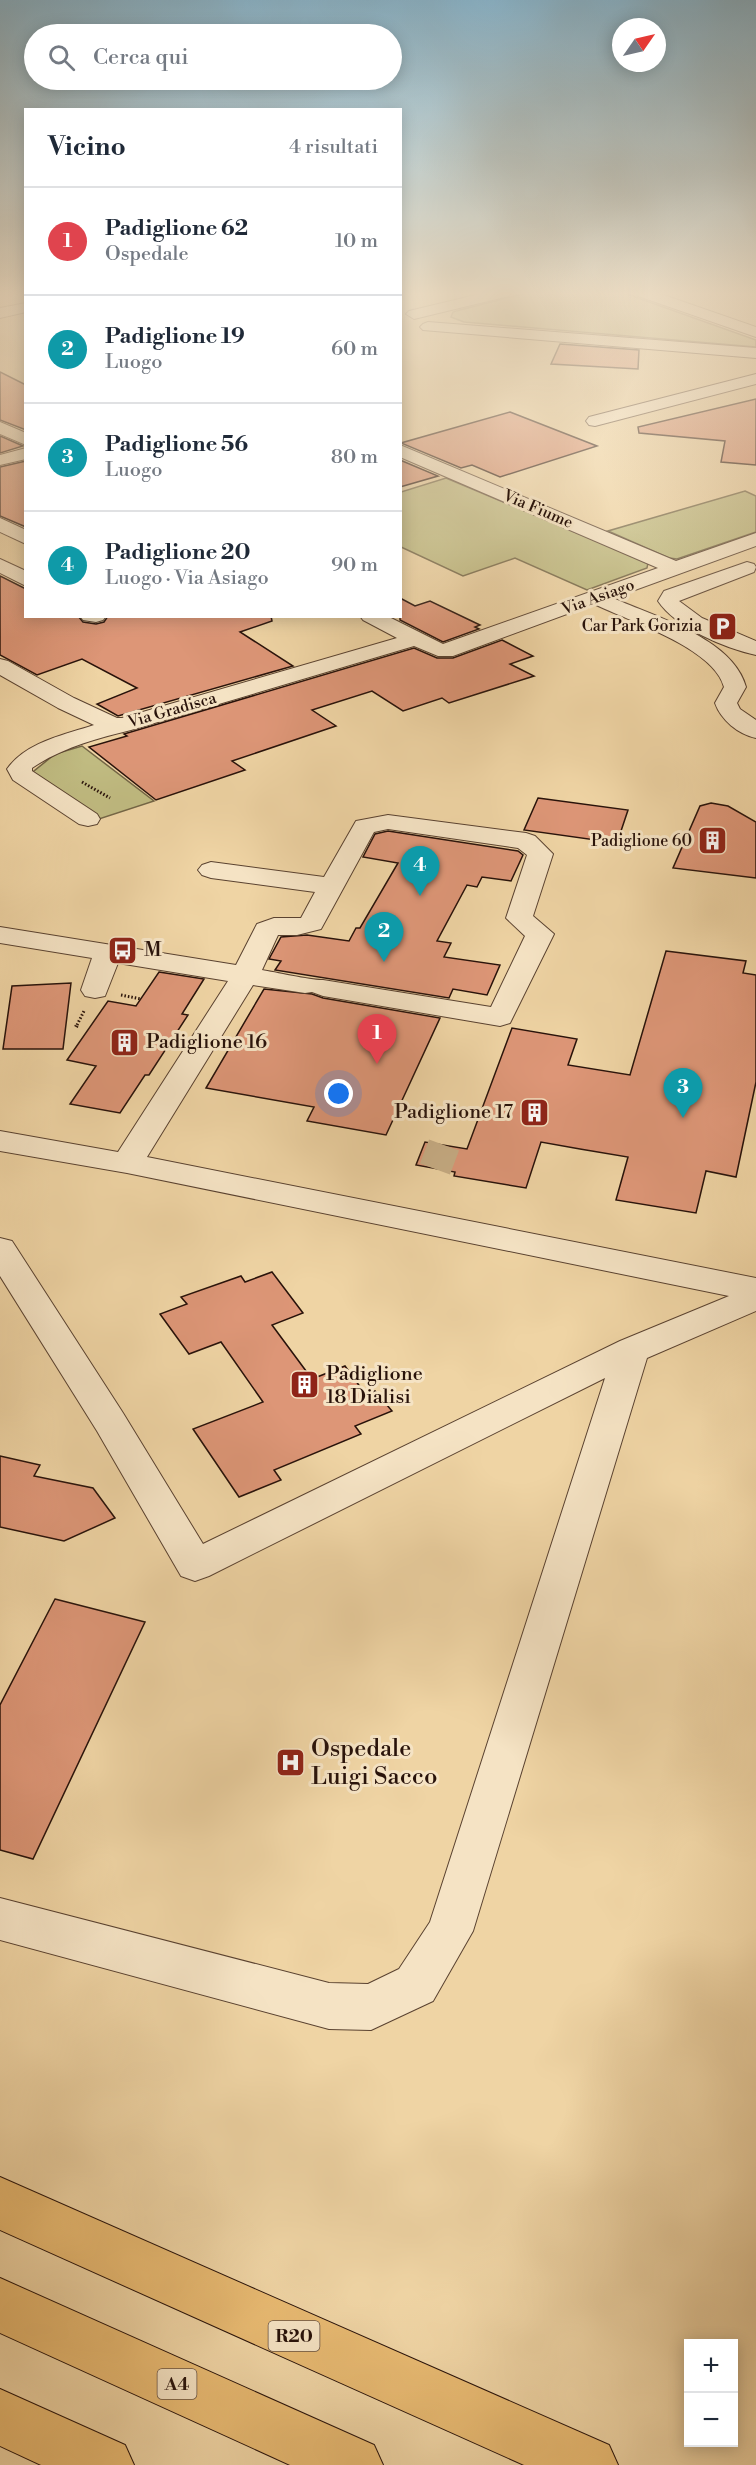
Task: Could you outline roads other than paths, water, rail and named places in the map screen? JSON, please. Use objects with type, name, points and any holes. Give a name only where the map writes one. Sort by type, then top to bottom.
[{"type":"highway","name":"R20","points":[[0,2203],[589,2465]]},
{"type":"highway","name":"A4","points":[[0,2305],[354,2465]]},
{"type":"highway","points":[[0,2417],[105,2465]]},
{"type":"street","points":[[595,421],[645,408]]},
{"type":"street","points":[[0,427],[24,439]]},
{"type":"street","name":"Via Fiume","points":[[402,451],[676,568]]},
{"type":"street","points":[[0,460],[24,454]]},
{"type":"street","points":[[0,525],[24,538]]},
{"type":"street","points":[[0,548],[24,540]]},
{"type":"street","name":"Via Asiago","points":[[415,639],[438,650],[452,650],[714,554],[753,542]]},
{"type":"street","points":[[714,554],[751,570]]},
{"type":"street","points":[[0,565],[24,579]]},
{"type":"street","points":[[751,570],[671,595],[668,601],[672,608],[685,617],[756,649]]},
{"type":"street","points":[[597,598],[708,650],[726,666],[732,675],[735,687],[726,703],[730,713],[756,731]]},
{"type":"street","points":[[374,618],[415,639]]},
{"type":"street","name":"Via Gradisca","points":[[88,819],[22,775],[19,769],[20,764],[34,755],[113,725],[123,725],[415,639]]},
{"type":"street","points":[[0,666],[66,703],[113,725]]},
{"type":"street","points":[[0,935],[246,974],[500,1017],[540,934],[519,918],[540,854],[526,841],[388,822],[365,826],[310,923],[297,927],[274,926],[267,930],[246,974],[127,1163]]},
{"type":"street","points":[[211,870],[331,886]]},
{"type":"street","points":[[95,990],[108,952]]},
{"type":"street","points":[[0,1141],[127,1163],[756,1290]]},
{"type":"street","points":[[0,1249],[110,1422],[195,1565],[632,1350],[756,1298]]},
{"type":"street","points":[[0,1919],[329,2006],[371,2007],[416,1985],[450,1930],[632,1350]]},
{"type":"tunnel","points":[[435,1169],[444,1145]]},
{"type":"place","name":"Car Park Gorizia","points":[[723,626]]},
{"type":"place","name":"Padiglione 60","points":[[713,841]]},
{"type":"place","name":"Padiglione 20","points":[[420,896]]},
{"type":"place","name":"M","points":[[123,950]]},
{"type":"place","name":"Padiglione 19","points":[[384,962]]},
{"type":"place","name":"Padiglione 16","points":[[125,1042]]},
{"type":"place","name":"Padiglione 62","points":[[377,1064]]},
{"type":"place","name":"Padiglione 17","points":[[534,1112]]},
{"type":"place","name":"Padiglione 56","points":[[683,1118]]},
{"type":"place","name":"Padiglione 18 Dialisi","points":[[305,1385]]},
{"type":"place","name":"Ospedale Luigi Sacco","points":[[290,1763]]}]
